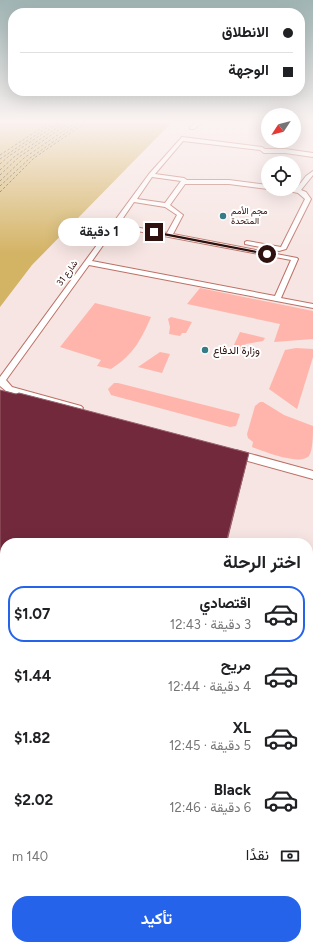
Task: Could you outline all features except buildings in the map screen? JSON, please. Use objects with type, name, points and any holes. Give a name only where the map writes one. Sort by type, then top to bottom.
[{"type":"street","name":"شارع 31","points":[[78,408],[8,389],[3,384],[3,377],[159,165]]},
{"type":"street","points":[[301,187],[307,177],[313,173]]},
{"type":"street","points":[[152,174],[184,180],[183,182],[229,182],[261,186]]},
{"type":"street","points":[[167,205],[183,182]]},
{"type":"street","points":[[242,246],[279,249],[284,248],[308,199],[304,193],[301,192]]},
{"type":"street","points":[[133,200],[167,205],[179,213],[171,233]]},
{"type":"street","points":[[114,225],[171,233],[242,246],[295,259],[277,299]]},
{"type":"street","points":[[87,262],[313,306]]},
{"type":"street","points":[[0,394],[87,416]]},
{"type":"street","points":[[227,452],[313,475]]},
{"type":"shaded area","points":[[0,165],[130,165],[32,265],[0,307]]},
{"type":"shaded area","points":[[200,288],[313,311],[313,339],[274,342],[280,324],[187,304]]},
{"type":"shaded area","points":[[95,303],[151,317],[136,346],[119,364],[111,369],[97,366],[101,360],[60,347]]},
{"type":"shaded area","points":[[171,317],[192,322],[186,333],[182,333],[180,336],[169,334],[170,327],[168,319]]},
{"type":"shaded area","points":[[240,332],[265,338],[263,341],[246,344],[238,351],[232,349]]},
{"type":"shaded area","points":[[296,348],[313,349],[313,357],[297,409],[269,389],[285,350]]},
{"type":"shaded area","points":[[160,352],[170,354],[162,373],[138,367]]},
{"type":"shaded area","points":[[114,383],[240,414],[236,426],[230,427],[111,395],[108,389]]},
{"type":"shaded area","points":[[260,402],[263,402],[284,415],[313,426],[312,446],[309,456],[304,459],[290,459],[252,447],[253,442],[248,438],[247,434],[255,406]]},
{"type":"ferry route","points":[[0,170],[5,165]]},
{"type":"ferry route","points":[[0,175],[10,165]]},
{"type":"ferry route","points":[[0,181],[16,165]]},
{"type":"ferry route","points":[[0,186],[22,165]]},
{"type":"ferry route","points":[[0,192],[27,165]]},
{"type":"place","name":"مجم الأمم المتحدة","points":[[223,216]]},
{"type":"place","name":"وزارة الدفاع","points":[[205,350]]},
{"type":"route","points":[[154,232],[267,254]]}]
